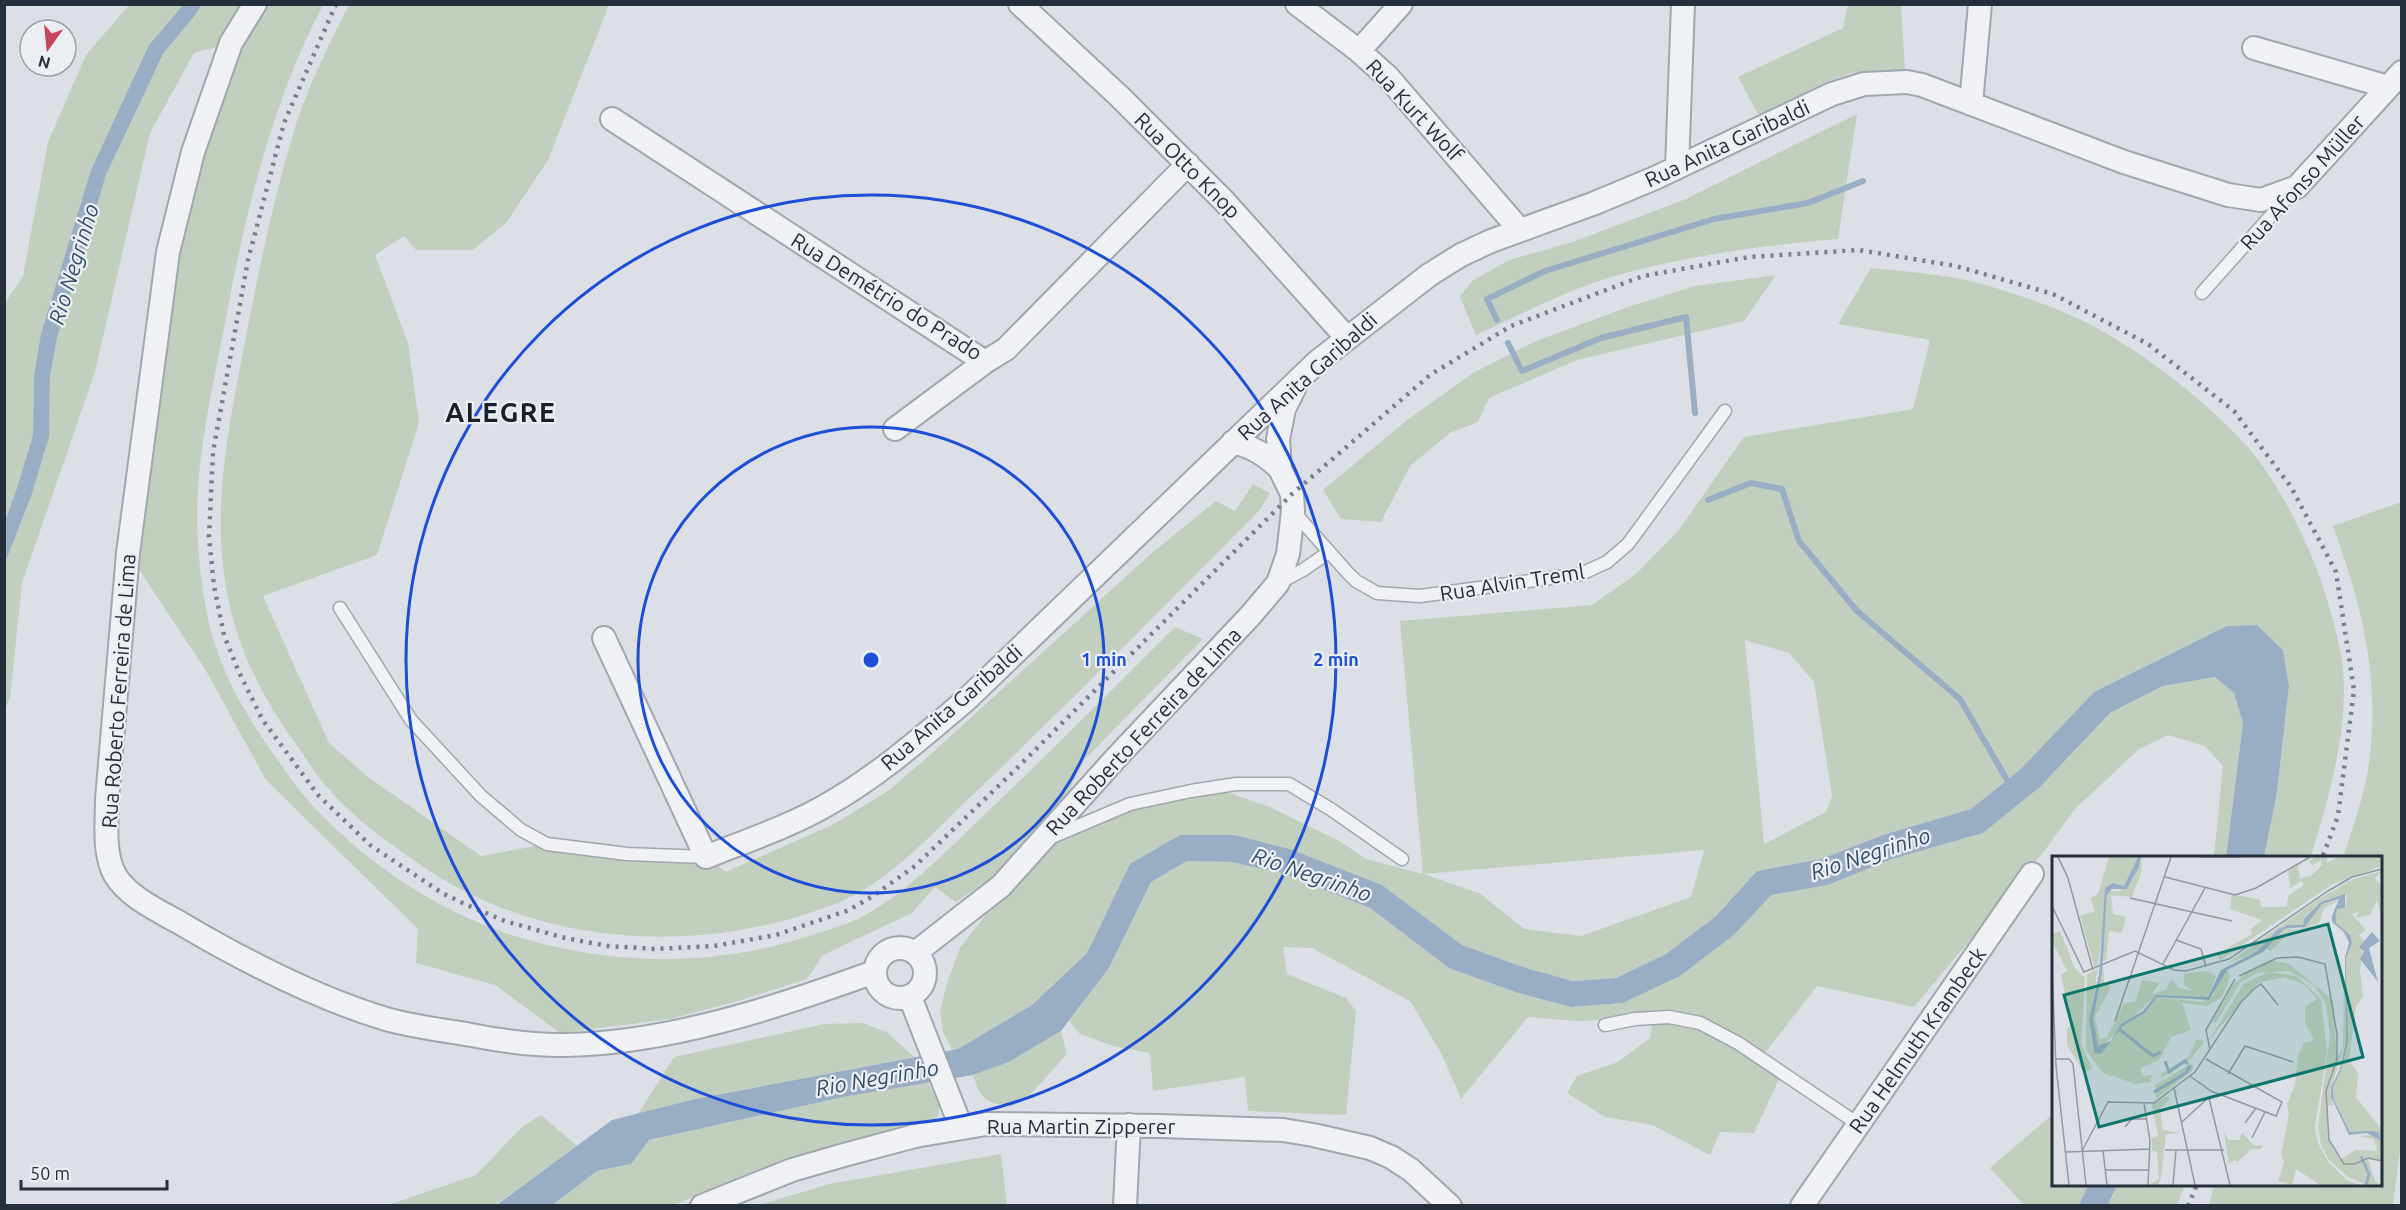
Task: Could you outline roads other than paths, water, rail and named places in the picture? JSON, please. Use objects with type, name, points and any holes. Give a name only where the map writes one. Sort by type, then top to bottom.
[{"type":"street","name":"Rua Roberto Ferreira de Lima","points":[[255,4],[231,43],[193,152],[168,252],[128,553],[110,764],[107,838],[110,861],[116,875],[128,889],[196,933],[331,999],[388,1019],[510,1042],[566,1045],[596,1043],[675,1031],[791,1001],[874,972]]},
{"type":"street","name":"Rua Otto Knop","points":[[1020,4],[1105,82],[1188,164],[1256,234],[1346,337]]},
{"type":"street","name":"Rua Kurt Wolf","points":[[1297,4],[1359,51],[1406,95],[1519,229]]},
{"type":"street","points":[[1359,51],[1401,4]]},
{"type":"street","points":[[1677,168],[1683,4]]},
{"type":"street","points":[[1971,104],[1980,4]]},
{"type":"street","points":[[2254,48],[2395,79]]},
{"type":"street","name":"Rua Afonso Müller","points":[[2297,187],[2395,79]]},
{"type":"street","name":"Rua Anita Garibaldi","points":[[706,857],[825,806],[911,747],[966,700],[1233,442],[1346,337],[1429,275],[1461,255],[1519,229],[1595,203],[1677,168],[1832,94],[1864,84],[1907,82],[1922,85],[2074,144],[2228,195],[2262,200],[2297,187]]},
{"type":"street","name":"Rua Demétrio do Prado","points":[[612,120],[985,362],[1006,349],[1188,164]]},
{"type":"street","points":[[895,429],[985,362]]},
{"type":"street","name":"Rua Roberto Ferreira de Lima","points":[[1280,469],[1278,439],[1284,409],[1297,382]]},
{"type":"street","name":"Rua Roberto Ferreira de Lima","points":[[915,953],[1001,886],[1278,583],[1288,554],[1293,511],[1292,494],[1280,469],[1267,456],[1251,447],[1233,442]]},
{"type":"street","points":[[604,638],[706,857]]},
{"type":"street","name":"Rua Helmuth Krambeck","points":[[1802,1206],[2032,874]]},
{"type":"street","points":[[894,948],[905,948],[915,953],[922,960],[926,971],[919,991],[910,997],[900,999],[890,997],[881,991],[874,972],[877,961],[884,953],[894,948]]},
{"type":"street","points":[[910,997],[961,1127]]},
{"type":"street","name":"Rua Martin Zipperer","points":[[702,1206],[792,1170],[915,1136],[986,1124],[1129,1125],[1282,1130],[1346,1141],[1391,1157],[1411,1170],[1450,1206]]},
{"type":"street","points":[[1125,1206],[1129,1125]]},
{"type":"lane","name":"Rua Afonso Müller","points":[[2202,293],[2297,187]]},
{"type":"lane","name":"Rua Alvin Treml","points":[[1293,511],[1356,581],[1377,593],[1406,597],[1564,578],[1581,574],[1607,562],[1628,544],[1725,411]]},
{"type":"lane","points":[[1278,583],[1303,570],[1329,552]]},
{"type":"lane","points":[[340,608],[411,720],[481,796],[521,830],[547,844],[627,854],[706,857]]},
{"type":"lane","points":[[1042,841],[1130,804],[1236,784],[1289,784],[1332,810],[1402,859]]},
{"type":"lane","points":[[1605,1025],[1635,1018],[1669,1017],[1700,1023],[1738,1043],[1858,1124]]},
{"type":"water","name":"Rio Negrinho","points":[[183,5],[201,5],[163,54],[106,175],[57,338],[50,377],[49,437],[32,494],[5,563],[5,521],[33,435],[34,376],[41,334],[91,170],[149,45]]},
{"type":"water","name":"Rio Negrinho","points":[[2257,625],[2283,650],[2289,686],[2277,792],[2264,856],[2226,856],[2243,723],[2234,693],[2215,677],[2163,686],[2110,713],[2040,787],[1983,833],[1892,859],[1828,885],[1771,895],[1734,935],[1680,976],[1623,1003],[1571,1007],[1518,993],[1449,968],[1370,908],[1282,873],[1231,862],[1187,861],[1151,882],[1109,968],[1061,1031],[1009,1062],[973,1075],[843,1097],[649,1140],[631,1164],[597,1171],[553,1205],[495,1206],[612,1120],[695,1099],[958,1049],[1032,1005],[1087,953],[1130,864],[1180,835],[1235,835],[1290,849],[1382,885],[1462,945],[1526,968],[1573,981],[1616,978],[1666,954],[1716,916],[1757,871],[1821,859],[1883,835],[1971,809],[2022,768],[2094,692],[2227,626]]},
{"type":"water","points":[[2088,1186],[2116,1186],[2108,1205],[2079,1205]]},
{"type":"waterway","points":[[1497,320],[1487,299],[1545,271],[1714,219],[1808,203],[1863,181]]},
{"type":"waterway","points":[[1508,343],[1522,371],[1601,338],[1686,317],[1695,413]]},
{"type":"waterway","points":[[1708,500],[1751,483],[1782,489],[1799,541],[1857,611],[1960,699],[2010,785]]},
{"type":"railway","points":[[336,4],[284,123],[248,260],[213,452],[209,537],[214,586],[224,635],[262,719],[318,795],[370,845],[442,893],[467,905],[505,921],[565,938],[608,946],[656,949],[714,946],[776,935],[849,910],[915,866],[1011,774],[1292,494],[1430,375],[1511,326],[1643,276],[1749,257],[1859,250],[1956,266],[2053,294],[2148,344],[2234,411],[2291,487],[2336,572],[2354,690],[2338,816],[2323,856]]},
{"type":"railway","points":[[2188,1206],[2196,1186]]},
{"type":"district","name":"ALEGRE","points":[[501,412]]}]
